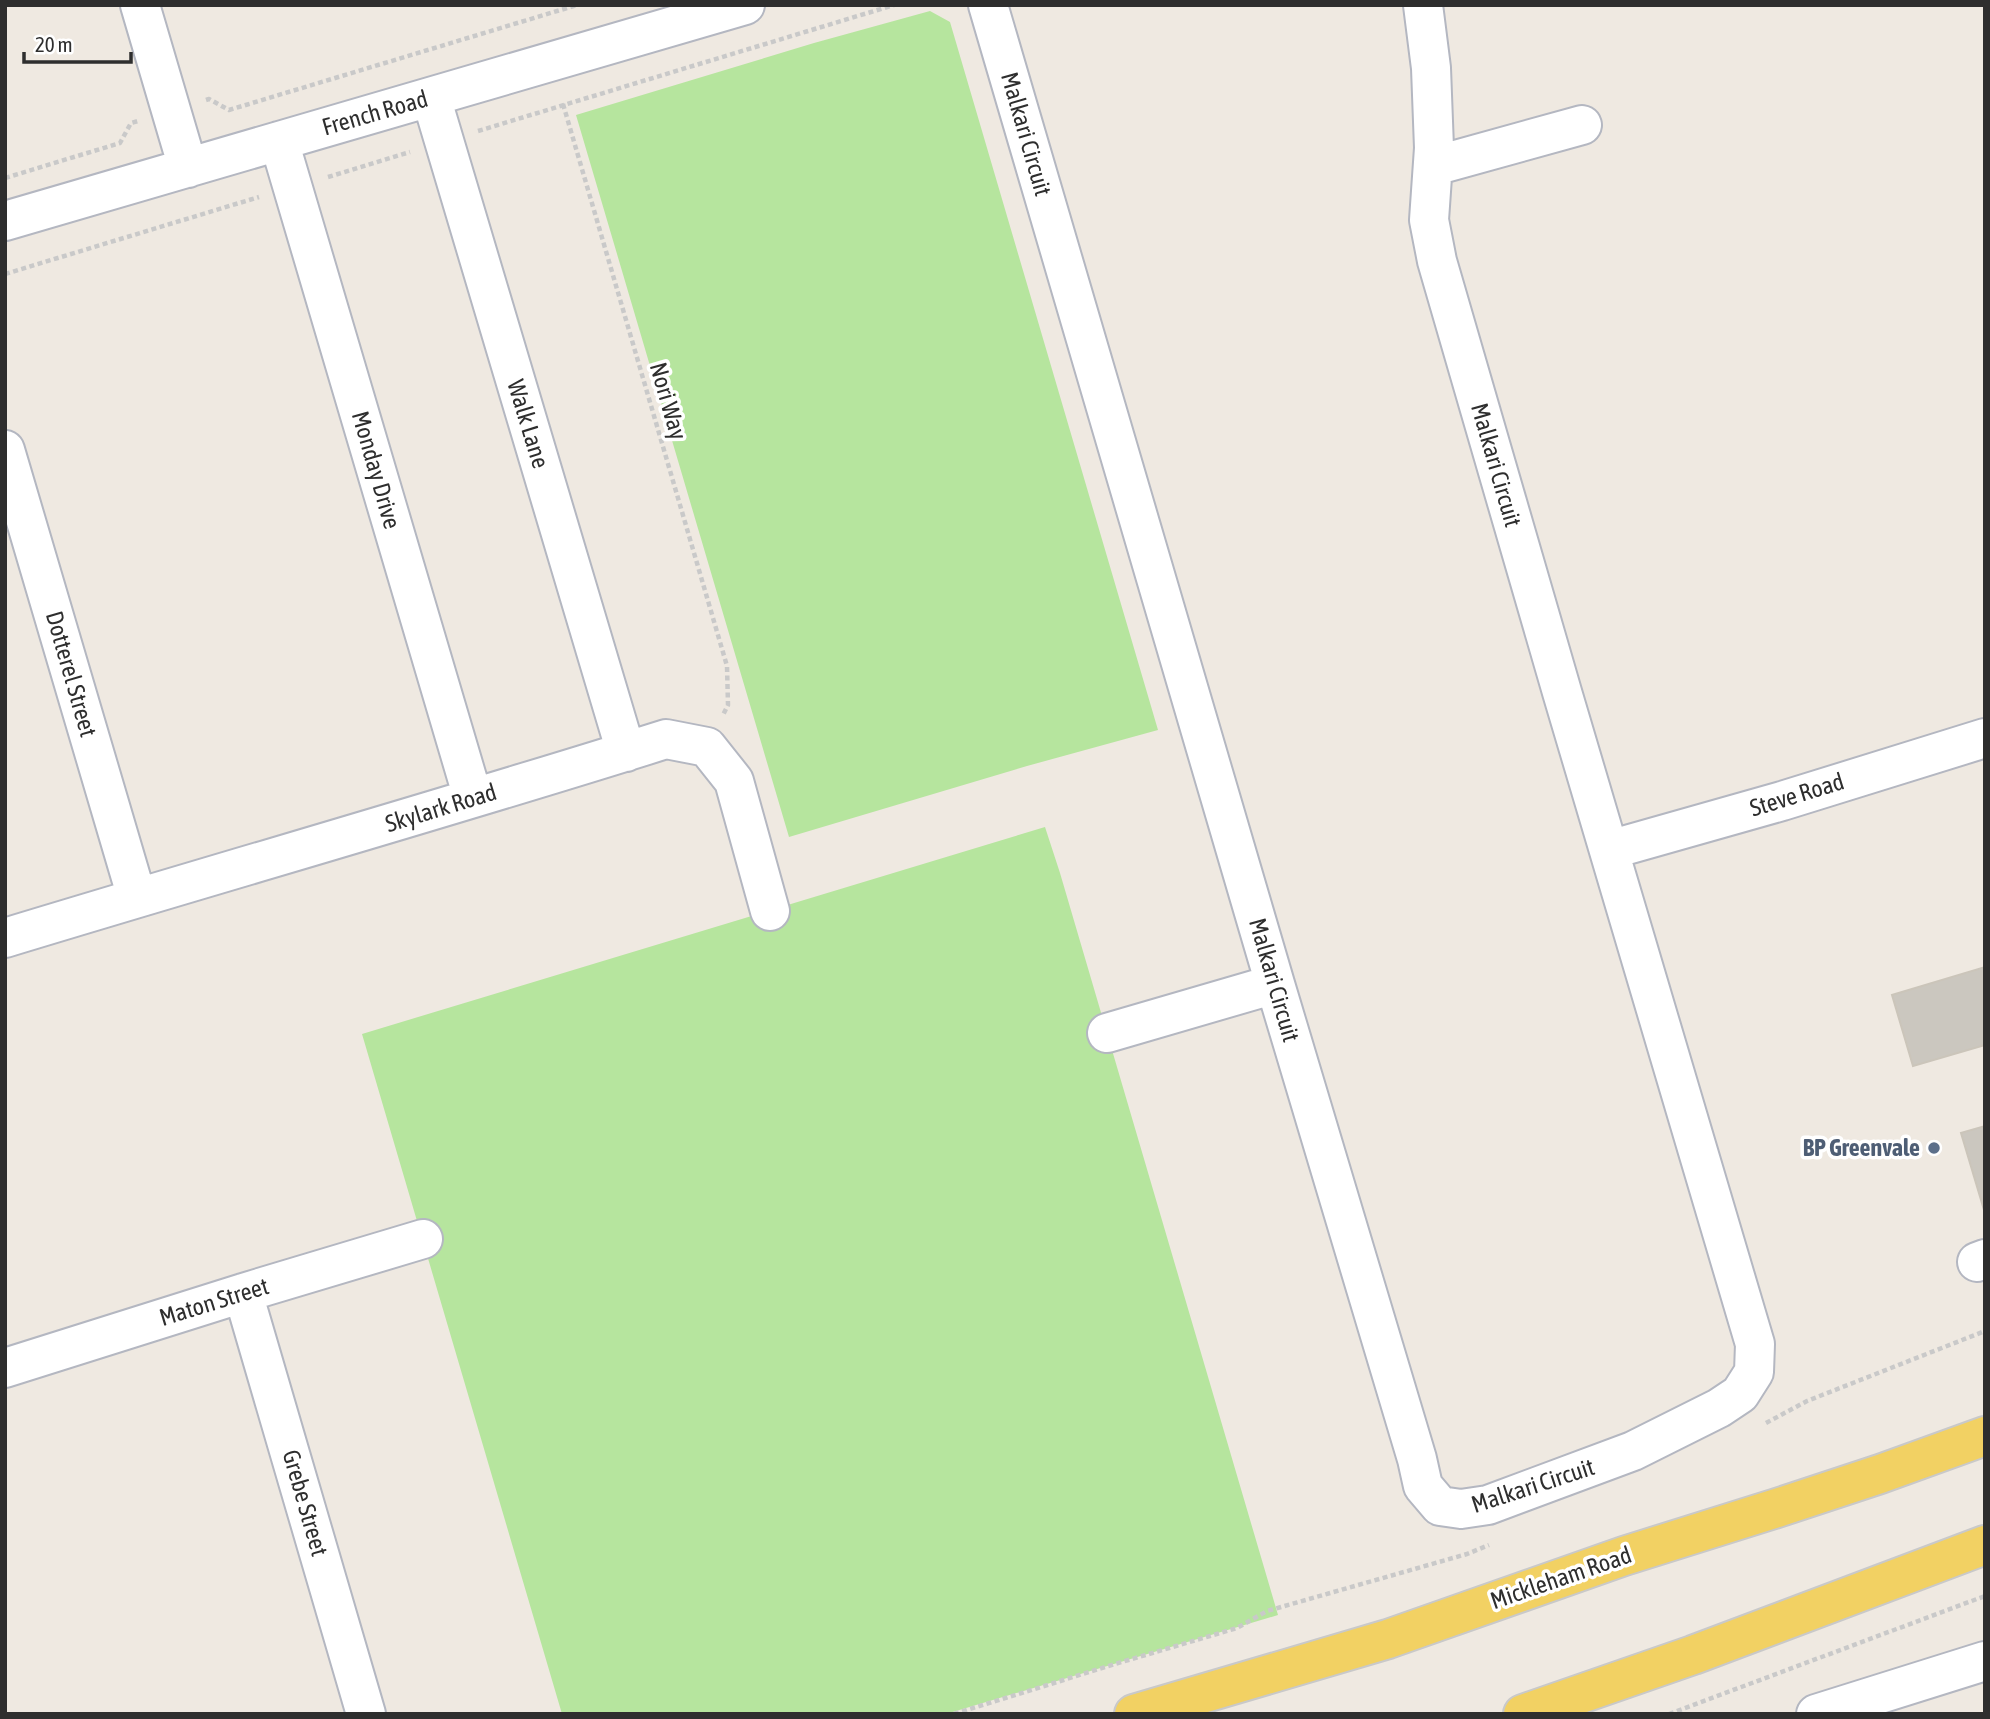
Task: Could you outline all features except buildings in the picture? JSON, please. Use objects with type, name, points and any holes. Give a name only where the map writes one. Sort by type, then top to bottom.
[{"type":"main road","name":"Mickleham Road","points":[[1134,1714],[1388,1639],[1623,1556],[1777,1508],[1985,1436]]},
{"type":"main road","points":[[1523,1714],[1693,1655],[1985,1545]]},
{"type":"street","points":[[140,5],[188,168]]},
{"type":"street","name":"French Road","points":[[5,221],[745,5]]},
{"type":"street","name":"Malkari Circuit","points":[[988,5],[1423,1486],[1440,1506],[1461,1509],[1488,1505],[1633,1451],[1719,1409],[1740,1394],[1754,1372],[1755,1343],[1437,261],[1429,220],[1434,166],[1431,68],[1423,5]]},
{"type":"street","name":"Walk Lane","points":[[431,97],[626,752]]},
{"type":"street","points":[[1434,166],[1582,125]]},
{"type":"street","name":"Monday Drive","points":[[279,141],[473,798]]},
{"type":"street","name":"Dotterel Street","points":[[5,450],[137,898]]},
{"type":"street","name":"Steve Road","points":[[1609,850],[1782,801],[1985,738]]},
{"type":"street","name":"Skylark Road","points":[[5,938],[308,849],[666,739],[707,747]]},
{"type":"street","points":[[707,747],[734,781],[769,911]]},
{"type":"street","points":[[1107,1033],[1275,984]]},
{"type":"street","name":"Maton Street","points":[[5,1368],[423,1239]]},
{"type":"street","name":"Grebe Street","points":[[243,1293],[366,1714]]},
{"type":"street","points":[[1945,1450],[1985,1424]]},
{"type":"street","points":[[1816,1714],[1895,1702],[1985,1661]]},
{"type":"path","points":[[5,178],[120,143],[131,123],[209,99],[229,110],[577,5]]},
{"type":"path","name":"Nori Way","points":[[551,62],[727,666],[728,705],[707,747]]},
{"type":"path","points":[[1669,1714],[1985,1596]]},
{"type":"green space","points":[[930,11],[950,22],[1158,730],[789,837],[576,115]]},
{"type":"green space","points":[[1045,827],[1278,1615],[946,1714],[562,1714],[362,1034]]},
{"type":"place","name":"BP Greenvale","points":[[1934,1148]]}]
